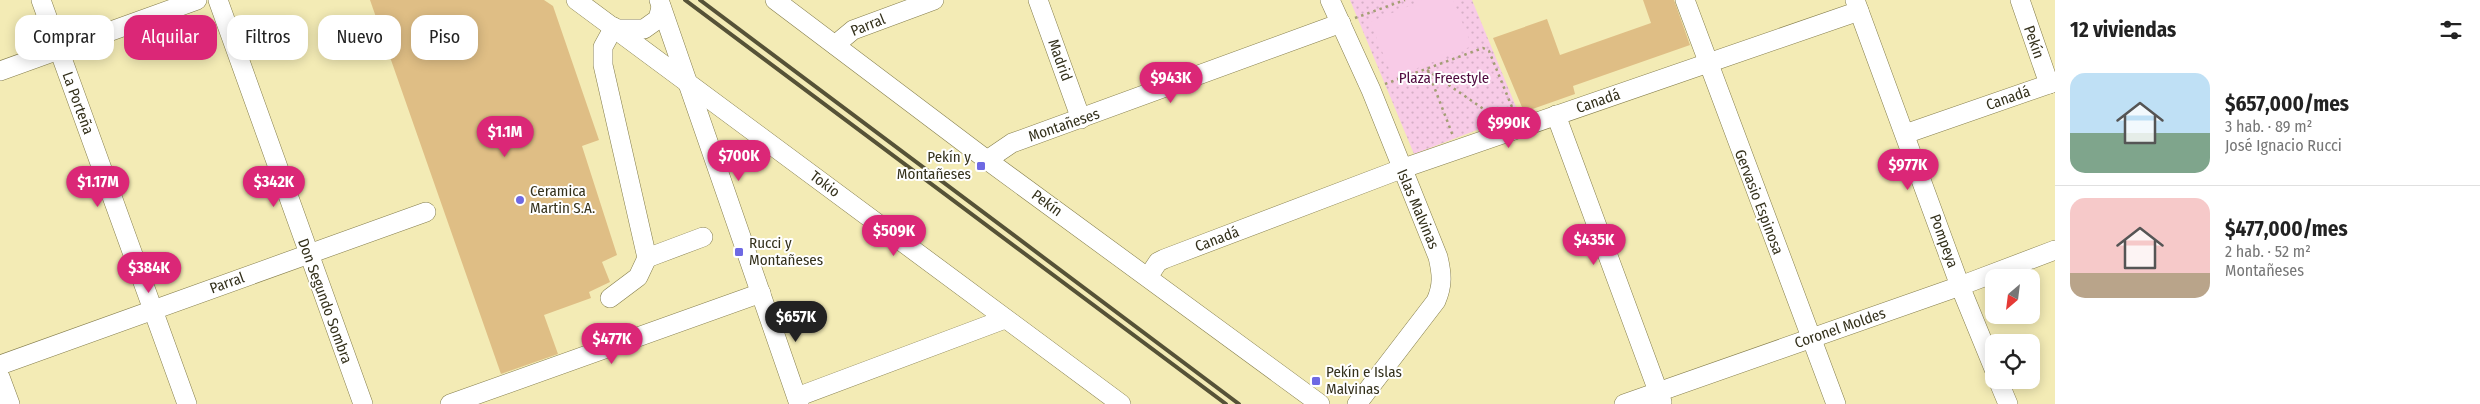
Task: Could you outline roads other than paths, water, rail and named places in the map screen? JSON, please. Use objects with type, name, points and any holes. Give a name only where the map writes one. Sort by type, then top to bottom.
[{"type":"street","name":"La Porteña","points":[[41,0],[46,15]]},
{"type":"street","points":[[114,30],[197,0]]},
{"type":"street","name":"Don Segundo Sombra","points":[[218,0],[363,404]]},
{"type":"street","name":"Tokio","points":[[576,0],[1121,404]]},
{"type":"street","name":"Pekín","points":[[776,0],[987,160],[1320,404]]},
{"type":"street","name":"Parral","points":[[834,45],[853,30],[934,0]]},
{"type":"street","name":"Madrid","points":[[1038,0],[1081,119]]},
{"type":"street","name":"Islas Malvinas","points":[[1330,0],[1371,90],[1401,169],[1438,257],[1442,286],[1436,301],[1357,404]]},
{"type":"street","name":"Gervasio Espinosa","points":[[1685,0],[1836,404]]},
{"type":"street","name":"Pekín","points":[[2020,0],[2052,83]]},
{"type":"street","points":[[610,298],[638,277],[647,258],[602,65],[603,47],[615,28],[644,30],[658,19],[660,4]]},
{"type":"street","points":[[660,4],[798,400],[1005,319]]},
{"type":"street","name":"Canadá","points":[[1148,277],[1158,262],[1164,259],[1401,169],[1707,63],[1857,6]]},
{"type":"street","name":"Pompeya","points":[[1857,6],[1960,286],[1985,347]]},
{"type":"street","name":"Montañeses","points":[[987,160],[1012,143],[1342,23]]},
{"type":"street","points":[[0,71],[31,60]]},
{"type":"street","name":"La Porteña","points":[[63,60],[187,404]]},
{"type":"street","name":"Canadá","points":[[1905,134],[2052,83]]},
{"type":"street","points":[[706,138],[710,126],[721,117],[726,115],[740,121]]},
{"type":"street","points":[[1556,115],[1661,398]]},
{"type":"street","name":"Parral","points":[[0,365],[426,212]]},
{"type":"street","points":[[647,258],[703,237]]},
{"type":"street","name":"Coronel Moldes","points":[[1624,404],[1661,398],[1810,338],[1960,286],[2055,250]]},
{"type":"street","points":[[450,404],[761,293]]},
{"type":"street","points":[[0,377],[10,404]]},
{"type":"street","points":[[2002,389],[2008,404]]},
{"type":"railway","points":[[685,0],[1226,404]]},
{"type":"railway","points":[[700,0],[1239,404]]},
{"type":"place","name":"Pekín y Montañeses","points":[[981,166]]},
{"type":"place","name":"Ceramica Martin S.A.","points":[[520,200]]},
{"type":"place","name":"Rucci y Montañeses","points":[[739,252]]},
{"type":"place","name":"Pekín e Islas Malvinas","points":[[1316,381]]},
{"type":"park label","name":"Plaza Freestyle","points":[[1444,78]]}]
